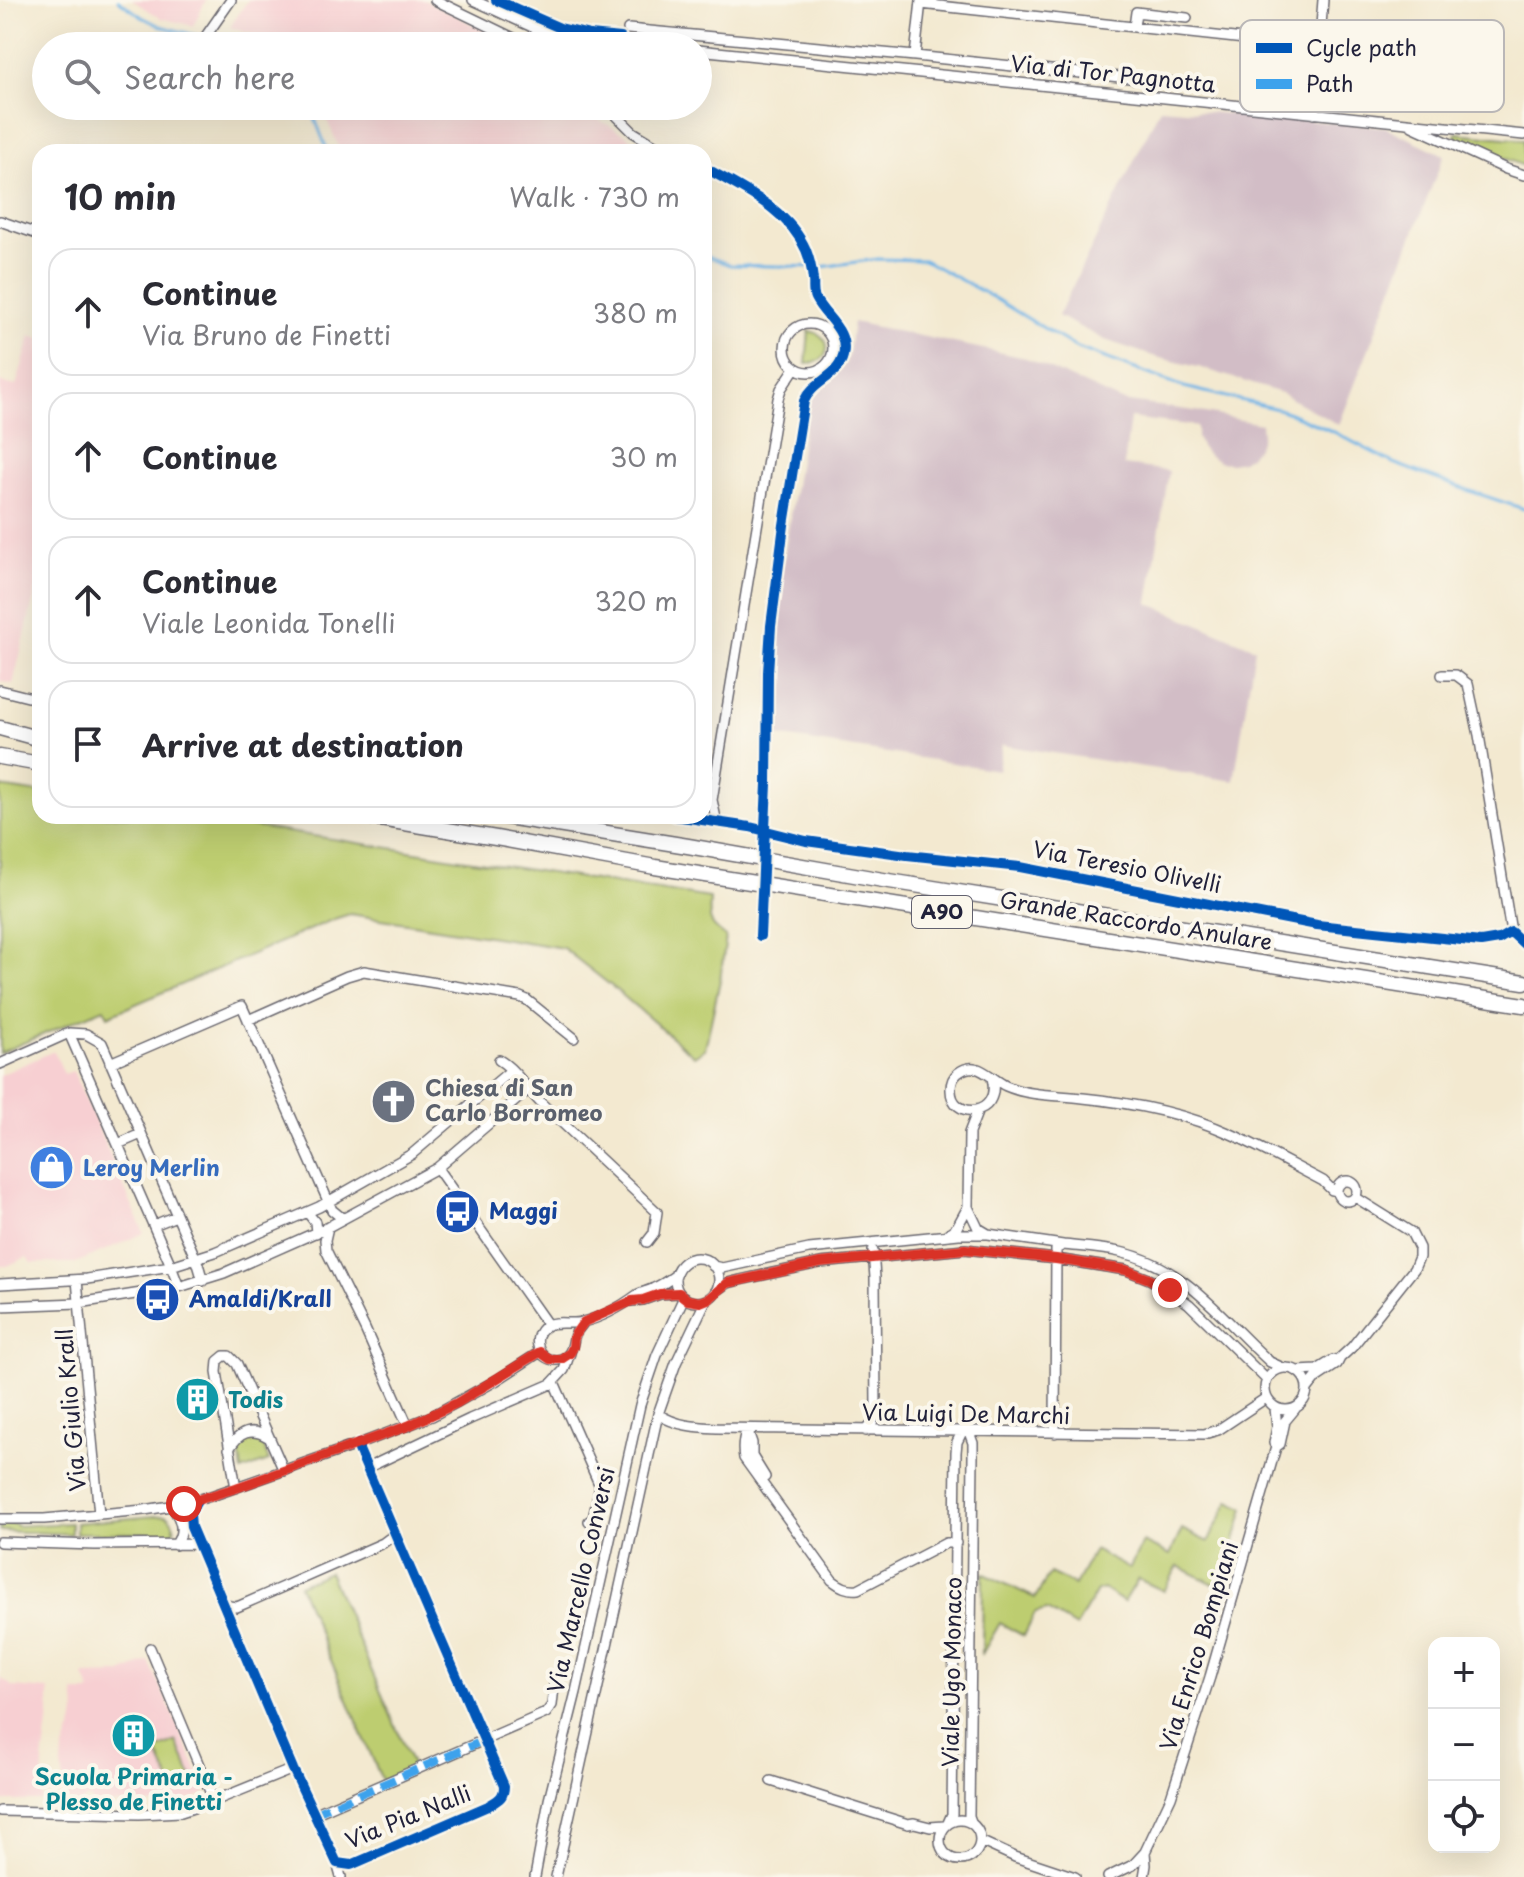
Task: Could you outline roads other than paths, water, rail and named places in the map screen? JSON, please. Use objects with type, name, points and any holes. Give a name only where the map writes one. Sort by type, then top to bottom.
[{"type":"highway","points":[[0,728],[32,738]]},
{"type":"highway","points":[[0,735],[32,739]]},
{"type":"highway","points":[[0,759],[32,762]]},
{"type":"highway","name":"Grande Raccordo Anulare","points":[[411,824],[671,870],[1524,1005]]},
{"type":"highway","name":"Grande Raccordo Anulare","points":[[551,824],[1524,982]]},
{"type":"street","points":[[209,32],[231,0]]},
{"type":"street","points":[[435,0],[501,32]]},
{"type":"street","points":[[473,0],[541,32]]},
{"type":"street","points":[[1321,20],[1323,0]]},
{"type":"street","points":[[915,56],[921,2],[1240,38]]},
{"type":"street","points":[[1134,27],[1136,12],[1187,18]]},
{"type":"street","points":[[628,29],[660,32]]},
{"type":"street","points":[[712,37],[1208,86]]},
{"type":"street","name":"Via di Tor Pagnotta","points":[[712,51],[1240,106]]},
{"type":"street","name":"Via di Tor Pagnotta","points":[[1295,112],[1524,135]]},
{"type":"street","points":[[621,120],[653,144]]},
{"type":"street","points":[[1402,121],[1524,175]]},
{"type":"street","points":[[0,221],[32,232]]},
{"type":"street","points":[[803,324],[814,324],[824,329],[834,346],[827,365],[811,372],[795,368],[785,352],[788,335],[803,324]]},
{"type":"street","points":[[717,823],[712,800],[778,399],[795,368]]},
{"type":"street","points":[[1442,675],[1456,675],[1468,684],[1511,932],[1524,944]]},
{"type":"street","points":[[0,690],[32,698]]},
{"type":"street","name":"Via Teresio Olivelli","points":[[712,822],[750,827],[806,841],[1020,867],[1317,925],[1481,942],[1499,939],[1511,932]]},
{"type":"street","points":[[248,1020],[364,971],[520,997],[574,1038]]},
{"type":"street","points":[[110,1063],[242,1006],[328,1202],[343,1219]]},
{"type":"street","points":[[69,1033],[179,1287]]},
{"type":"street","points":[[0,1064],[69,1033],[86,1034],[102,1043],[203,1281]]},
{"type":"street","points":[[499,1060],[657,1212],[654,1233],[647,1242]]},
{"type":"street","points":[[946,1235],[962,1219],[968,1207],[969,1133],[961,1108],[951,1095],[953,1078],[966,1068],[986,1072],[1000,1084],[1018,1091],[1166,1111],[1229,1133],[1337,1188]]},
{"type":"street","points":[[0,1284],[77,1280],[171,1266],[196,1259],[328,1202],[420,1149],[510,1071]]},
{"type":"street","points":[[991,1100],[992,1078]]},
{"type":"street","points":[[0,1306],[79,1303],[203,1281],[316,1233],[437,1168],[528,1090]]},
{"type":"street","points":[[969,1133],[978,1110],[1001,1095],[1018,1091]]},
{"type":"street","points":[[961,1108],[978,1110]]},
{"type":"street","points":[[118,1144],[141,1134]]},
{"type":"street","points":[[437,1168],[547,1324]]},
{"type":"street","points":[[1348,1181],[1354,1184],[1357,1191],[1349,1202],[1342,1201],[1337,1196],[1337,1188],[1348,1181]]},
{"type":"street","points":[[632,1301],[637,1295],[676,1275],[682,1264],[694,1259],[705,1260],[722,1268],[809,1249],[946,1235],[988,1234],[1121,1252],[1156,1264],[1200,1293],[1264,1356],[1283,1368],[1307,1372],[1340,1358],[1352,1347],[1414,1269],[1419,1257],[1417,1240],[1411,1232],[1355,1197]]},
{"type":"street","points":[[968,1207],[978,1228],[988,1234]]},
{"type":"street","points":[[307,1212],[315,1222],[316,1233]]},
{"type":"street","points":[[154,1225],[176,1216]]},
{"type":"street","points":[[328,1227],[326,1250],[408,1426]]},
{"type":"street","points":[[866,1431],[876,1412],[875,1278],[872,1257],[878,1242]]},
{"type":"street","points":[[1055,1433],[1056,1249],[1063,1245]]},
{"type":"street","points":[[676,1275],[677,1288],[694,1302],[706,1300],[728,1283],[820,1263],[965,1249],[1126,1270],[1170,1290],[1189,1304],[1267,1380]]},
{"type":"street","points":[[713,1266],[719,1278],[715,1292]]},
{"type":"street","name":"Via Giulio Krall","points":[[77,1280],[99,1514]]},
{"type":"street","points":[[570,1353],[561,1359],[550,1359],[540,1352],[539,1332],[547,1324],[584,1322],[632,1301],[660,1294],[682,1295]]},
{"type":"street","name":"Via Marcello Conversi","points":[[535,1877],[549,1800],[640,1405],[682,1295]]},
{"type":"street","name":"Via Marcello Conversi","points":[[556,1877],[658,1414],[676,1363],[706,1300]]},
{"type":"street","points":[[367,1468],[554,1382],[564,1370],[574,1336],[584,1322]]},
{"type":"street","points":[[564,1324],[574,1336]]},
{"type":"street","points":[[0,1519],[99,1514],[197,1501],[408,1426],[457,1403],[540,1352]]},
{"type":"street","points":[[236,1488],[217,1372],[217,1364],[224,1356],[229,1356],[237,1364],[284,1471]]},
{"type":"street","points":[[1308,1388],[1340,1358]]},
{"type":"street","points":[[1283,1368],[1271,1374],[1265,1392],[1275,1408],[1288,1411],[1305,1401],[1308,1388],[1307,1381],[1297,1371]]},
{"type":"street","points":[[554,1382],[600,1486],[593,1519],[589,1521]]},
{"type":"street","name":"Via Luigi De Marchi","points":[[658,1414],[672,1423],[747,1429],[1204,1434],[1218,1430],[1266,1398]]},
{"type":"street","name":"Via Enrico Bompiani","points":[[1275,1408],[1276,1447]]},
{"type":"street","name":"Via Enrico Bompiani","points":[[1108,1877],[1127,1870],[1145,1852],[1171,1797],[1239,1579],[1276,1447],[1280,1444],[1285,1421],[1295,1409]]},
{"type":"street","points":[[747,1429],[743,1439],[744,1458],[837,1584],[850,1590],[858,1589],[946,1543],[956,1543]]},
{"type":"street","points":[[229,1449],[237,1437],[246,1432],[268,1437]]},
{"type":"street","name":"Viale Ugo Monaco","points":[[946,1825],[952,1814],[956,1452],[957,1442],[966,1432],[973,1443],[969,1816],[972,1824]]},
{"type":"street","name":"Via Pia Nalli","points":[[197,1501],[190,1518],[198,1544],[293,1769],[337,1863],[351,1865],[488,1806],[504,1794],[504,1786],[485,1740],[393,1531],[359,1444]]},
{"type":"street","points":[[171,1506],[177,1513],[181,1527],[180,1538],[175,1545]]},
{"type":"street","points":[[956,1520],[972,1520]]},
{"type":"street","points":[[223,1602],[237,1607],[383,1543],[393,1531]]},
{"type":"street","points":[[0,1542],[198,1544]]},
{"type":"street","points":[[955,1608],[971,1608]]},
{"type":"street","points":[[150,1648],[214,1801]]},
{"type":"street","points":[[314,1814],[549,1711],[554,1699],[555,1678]]},
{"type":"street","points":[[954,1698],[970,1698]]},
{"type":"street","points":[[0,1811],[181,1812],[293,1769]]},
{"type":"street","points":[[771,1781],[908,1824],[940,1843]]},
{"type":"street","points":[[908,1824],[930,1827],[960,1820],[972,1824],[980,1841],[976,1852],[960,1860],[944,1853],[940,1837],[946,1825]]},
{"type":"street","points":[[980,1841],[1015,1857],[1075,1877]]},
{"type":"street","name":"Via Enrico Bompiani","points":[[1142,1877],[1146,1865],[1145,1852]]},
{"type":"street","points":[[337,1863],[341,1877]]},
{"type":"street","points":[[1127,1870],[1142,1877]]},
{"type":"waterway","points":[[118,0],[160,26],[183,32]]},
{"type":"waterway","points":[[315,120],[325,144]]},
{"type":"waterway","points":[[712,258],[730,265],[821,267],[878,259],[924,260],[1075,347],[1184,387],[1282,410],[1334,432],[1393,463],[1524,509]]},
{"type":"place","name":"Chiesa di San Carlo Borromeo","points":[[394,1101]]},
{"type":"place","name":"Leroy Merlin","points":[[52,1168]]},
{"type":"place","name":"Maggi","points":[[458,1211]]},
{"type":"place","name":"Amaldi/Krall","points":[[158,1299]]},
{"type":"place","name":"Todis","points":[[197,1400]]},
{"type":"place","name":"Scuola Primaria - Plesso de Finetti","points":[[134,1736]]}]
